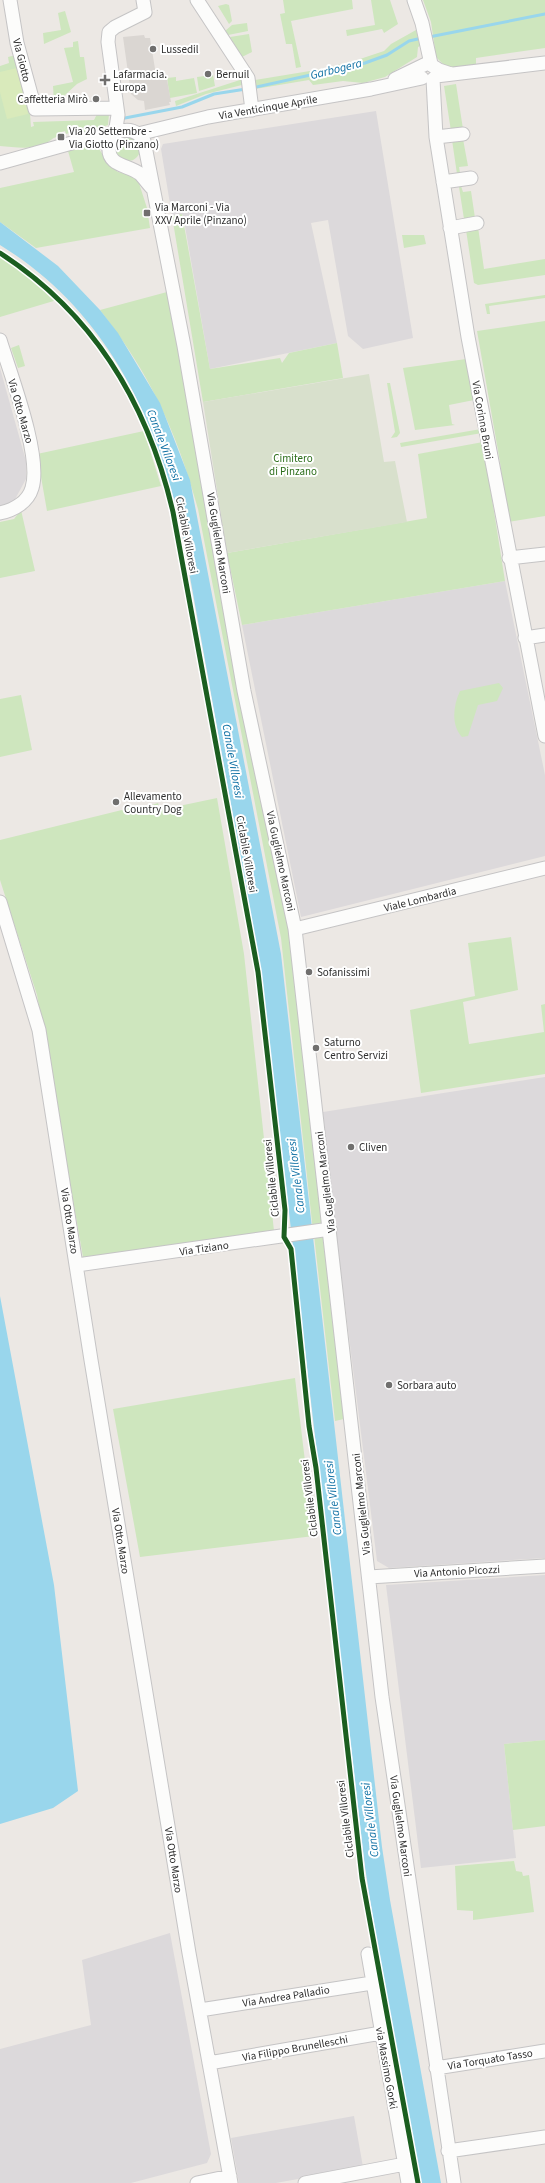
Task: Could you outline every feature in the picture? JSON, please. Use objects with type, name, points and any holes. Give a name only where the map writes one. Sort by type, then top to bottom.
[{"type":"street","name":"Via Giotto","points":[[10,0],[16,36],[35,109],[117,111]]},
{"type":"street","points":[[117,111],[114,135],[110,142],[109,150],[111,157],[122,166],[135,164],[145,151],[144,141],[134,132],[122,125],[117,111],[108,42],[109,32],[115,27],[145,12],[143,0]]},
{"type":"street","points":[[198,0],[244,71],[250,88],[252,110]]},
{"type":"street","points":[[414,0],[423,26],[428,72],[454,75],[545,62]]},
{"type":"street","name":"Via Venticinque Aprile","points":[[134,132],[371,90],[428,72]]},
{"type":"street","name":"Via Corinna Bruni","points":[[428,72],[434,102],[436,137],[462,302],[509,558],[545,736]]},
{"type":"street","name":"Via Venticinque Aprile","points":[[145,151],[152,136],[166,126]]},
{"type":"street","points":[[0,163],[86,139],[134,132]]},
{"type":"street","points":[[436,137],[463,134]]},
{"type":"street","points":[[86,139],[102,144],[109,150]]},
{"type":"street","name":"Via Guglielmo Marconi","points":[[145,151],[161,224],[184,346],[244,691],[295,929],[324,1231],[369,1577],[382,1697],[448,2151],[454,2183]]},
{"type":"street","name":"Via Guglielmo Marconi","points":[[122,166],[139,174],[152,188]]},
{"type":"street","points":[[443,182],[471,178]]},
{"type":"street","points":[[450,228],[477,223]]},
{"type":"street","name":"Via Otto Marzo","points":[[0,340],[26,426],[31,449],[33,478],[32,488],[22,503],[14,508],[0,513]]},
{"type":"street","points":[[509,558],[545,554]]},
{"type":"street","points":[[525,638],[545,635]]},
{"type":"street","name":"Viale Lombardia","points":[[295,929],[545,868]]},
{"type":"street","name":"Via Otto Marzo","points":[[0,902],[39,1030],[91,1360],[230,2180]]},
{"type":"street","name":"Via Tiziano","points":[[77,1265],[324,1231]]},
{"type":"street","name":"Via Antonio Picozzi","points":[[369,1577],[545,1566]]},
{"type":"street","name":"via Massimo Gorki","points":[[368,1954],[408,2183]]},
{"type":"street","name":"Via Andrea Palladio","points":[[200,2010],[372,1983]]},
{"type":"street","name":"Via Filippo Brunelleschi","points":[[209,2063],[381,2033]]},
{"type":"street","name":"Via Torquato Tasso","points":[[436,2068],[545,2051]]},
{"type":"street","points":[[448,2151],[545,2137]]},
{"type":"street","points":[[305,2183],[405,2164]]},
{"type":"street","points":[[197,2183],[230,2180]]},
{"type":"shaded area","points":[[144,35],[145,38],[150,38],[156,75],[166,74],[171,102],[169,102],[170,105],[145,110],[144,101],[138,100],[131,94],[123,37]]},
{"type":"shaded area","points":[[376,111],[413,338],[363,349],[348,336],[328,220],[311,223],[337,343],[210,369],[183,215],[172,216],[161,149],[163,144]]},
{"type":"shaded area","points":[[0,368],[26,461],[26,479],[13,503],[0,506]]},
{"type":"shaded area","points":[[505,581],[545,775],[545,856],[301,917],[242,625]]},
{"type":"shaded area","points":[[545,1077],[545,1558],[389,1568],[377,1561],[337,1241],[323,1112]]},
{"type":"shaded area","points":[[545,1575],[545,1740],[504,1744],[516,1858],[421,1868],[386,1585]]},
{"type":"shaded area","points":[[170,1933],[211,2154],[207,2163],[131,2183],[0,2183],[0,2049],[91,2025],[82,1960]]},
{"type":"shaded area","points":[[354,2116],[363,2167],[276,2183],[239,2183],[231,2138]]},
{"type":"green space","points":[[283,0],[352,0],[353,9],[291,21],[301,67],[296,68],[292,44],[286,44],[280,14],[285,13]]},
{"type":"green space","points":[[371,0],[390,0],[398,24],[384,33],[382,29],[347,36],[346,30],[375,25]]},
{"type":"green space","points":[[423,0],[545,0],[545,48],[476,58],[476,67],[447,68],[435,56],[432,49],[435,49],[431,22]]},
{"type":"green space","points":[[226,4],[229,5],[232,21],[229,24],[218,6]]},
{"type":"green space","points":[[65,11],[71,32],[44,44],[43,33],[61,30],[58,13]]},
{"type":"green space","points":[[247,23],[248,31],[228,35],[225,31],[232,25]]},
{"type":"green space","points":[[416,30],[420,46],[418,47],[417,57],[385,77],[363,83],[343,81],[313,85],[309,80],[255,89],[255,80],[322,69],[354,61],[384,51],[391,44]]},
{"type":"green space","points":[[249,34],[252,52],[242,57],[230,37]]},
{"type":"green space","points":[[78,41],[80,57],[84,57],[87,79],[77,84],[65,95],[65,103],[54,103],[53,86],[73,82],[64,48],[73,47],[73,42]]},
{"type":"green space","points":[[16,55],[30,114],[31,127],[34,126],[33,122],[94,120],[97,114],[109,114],[108,125],[82,134],[73,132],[66,134],[65,131],[58,133],[59,136],[45,144],[35,147],[23,148],[0,146],[0,66],[9,63],[8,57]]},
{"type":"green space","points":[[17,68],[28,114],[7,119],[0,92],[0,72]]},
{"type":"green space","points":[[213,75],[215,86],[199,91],[197,77]]},
{"type":"green space","points":[[176,77],[176,81],[194,78],[197,93],[170,98],[167,78]]},
{"type":"green space","points":[[243,79],[246,84],[206,94],[176,106],[175,101]]},
{"type":"green space","points":[[456,84],[463,129],[451,131],[444,86]]},
{"type":"green space","points":[[128,137],[137,140],[140,149],[137,158],[128,161],[119,158],[116,149],[119,140]]},
{"type":"green space","points":[[463,139],[468,166],[459,167],[460,173],[457,174],[452,140]]},
{"type":"green space","points":[[88,146],[99,149],[111,167],[118,172],[137,177],[147,208],[150,228],[36,248],[0,222],[0,188],[74,172],[68,151]]},
{"type":"green space","points":[[461,186],[463,192],[471,191],[475,218],[464,219],[459,187]]},
{"type":"green space","points":[[182,214],[210,369],[280,358],[282,363],[289,353],[337,343],[343,378],[203,402],[172,216]]},
{"type":"green space","points":[[478,227],[484,269],[545,259],[545,275],[478,285],[474,283],[466,230]]},
{"type":"green space","points":[[402,235],[424,235],[426,244],[404,248]]},
{"type":"green space","points":[[0,255],[30,277],[57,300],[0,317]]},
{"type":"green space","points":[[167,292],[289,919],[326,1226],[313,1231],[281,938],[198,509],[190,480],[171,428],[160,404],[133,357],[100,310]]},
{"type":"green space","points":[[545,295],[545,298],[489,306],[490,314],[487,314],[485,304]]},
{"type":"green space","points":[[545,321],[545,516],[508,522],[500,462],[477,331]]},
{"type":"green space","points":[[19,345],[25,366],[18,368],[11,348]]},
{"type":"green space","points":[[466,359],[474,400],[449,405],[452,424],[455,425],[415,430],[403,368]]},
{"type":"green space","name":"Cimitero di Pinzano","points":[[369,374],[384,462],[395,461],[407,522],[227,553],[203,402]]},
{"type":"green space","points":[[387,383],[390,383],[400,433],[397,437],[391,438],[395,432]]},
{"type":"green space","points":[[481,429],[482,433],[401,447],[400,443]]},
{"type":"green space","points":[[144,431],[161,486],[47,511],[37,454]]},
{"type":"green space","points":[[483,442],[505,581],[242,625],[227,553],[427,518],[418,454]]},
{"type":"green space","points":[[21,510],[35,571],[0,578],[0,522],[14,519]]},
{"type":"green space","points":[[499,683],[503,688],[497,701],[478,705],[468,736],[462,737],[456,727],[454,715],[460,691]]},
{"type":"green space","points":[[21,695],[32,750],[0,757],[0,699]]},
{"type":"green space","points":[[217,798],[244,954],[274,1231],[83,1257],[37,995],[0,880],[0,840],[134,807],[136,810],[158,803],[160,810]]},
{"type":"green space","points":[[511,937],[518,990],[463,1002],[469,1044],[544,1032],[541,1005],[545,1004],[545,1074],[421,1093],[410,1010],[475,996],[468,943]]},
{"type":"green space","points":[[314,1235],[324,1235],[344,1419],[335,1421]]},
{"type":"green space","points":[[295,1378],[314,1536],[140,1557],[113,1409]]},
{"type":"green space","points":[[545,1740],[545,1826],[513,1830],[504,1744]]},
{"type":"green space","points":[[514,1861],[516,1871],[522,1872],[523,1876],[529,1875],[534,1912],[473,1920],[473,1911],[457,1910],[455,1866]]},
{"type":"water","name":"Canale Villoresi","points":[[0,222],[58,266],[100,310],[118,333],[160,403],[190,480],[281,954],[382,1847],[390,1900],[441,2183],[420,2183],[372,1912],[365,1867],[261,971],[181,527],[170,484],[156,443],[139,404],[119,367],[96,332],[68,300],[37,271],[0,245]]},
{"type":"water","points":[[0,1296],[54,1585],[78,1791],[53,1808],[0,1824]]},
{"type":"waterway","name":"Garbogera","points":[[429,37],[545,14]]},
{"type":"waterway","name":"Garbogera","points":[[252,88],[365,63],[387,55],[409,41],[422,38]]},
{"type":"waterway","name":"Garbogera","points":[[125,118],[182,107],[214,94],[246,89]]},
{"type":"cycle path","name":"Ciclabile Villoresi","points":[[0,253],[33,277],[63,304],[89,333],[112,365],[132,399],[149,435],[162,472],[173,512],[258,972],[285,1210],[284,1237],[291,1249],[309,1426],[316,1468],[362,1878],[418,2183]]},
{"type":"place","name":"Lussedil","points":[[153,49]]},
{"type":"place","name":"Bernuil","points":[[208,74]]},
{"type":"place","name":"Lafarmacia. Europa","points":[[105,80]]},
{"type":"place","name":"Caffetteria Mirò","points":[[96,99]]},
{"type":"place","name":"Via 20 Settembre - Via Giotto (Pinzano)","points":[[61,137]]},
{"type":"place","name":"Via Marconi - Via XXV Aprile (Pinzano)","points":[[147,213]]},
{"type":"place","name":"Allevamento Country Dog","points":[[116,802]]},
{"type":"place","name":"Sofanissimi","points":[[309,972]]},
{"type":"place","name":"Saturno Centro Servizi","points":[[316,1048]]},
{"type":"place","name":"Cliven","points":[[351,1147]]},
{"type":"place","name":"Sorbara auto","points":[[389,1385]]}]
